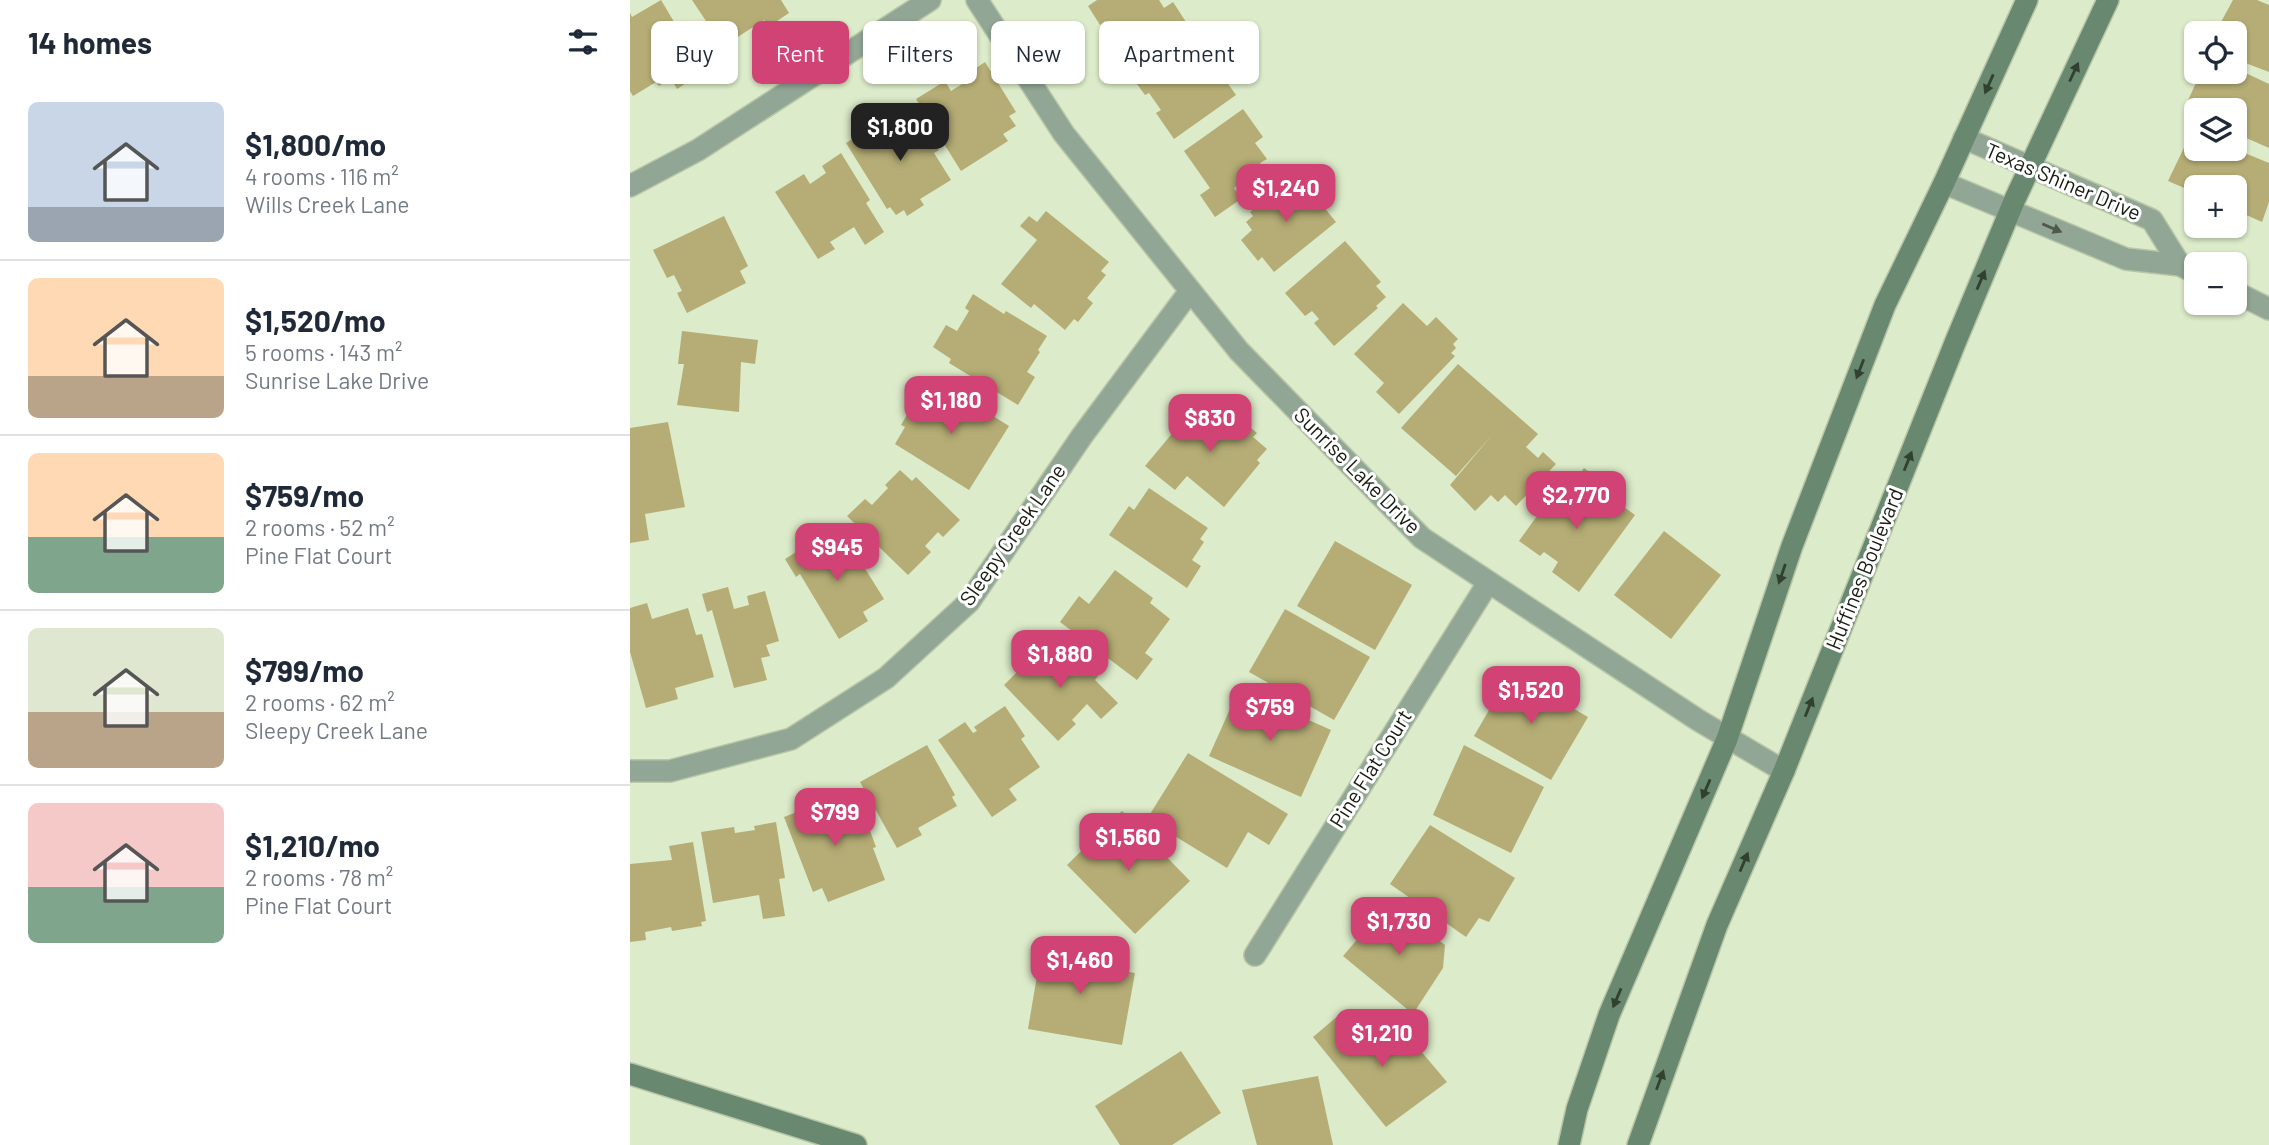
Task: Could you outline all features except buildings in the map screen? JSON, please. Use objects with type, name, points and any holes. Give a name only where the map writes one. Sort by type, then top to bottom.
[{"type":"main road","points":[[1569,1145],[1577,1109],[1609,1015],[1727,739],[1806,510],[1885,305],[2027,0]]},
{"type":"main road","name":"Huffines Boulevard","points":[[1638,1145],[1717,925],[1784,771],[1955,343],[2010,211],[2108,0]]},
{"type":"main road","points":[[630,1074],[856,1145]]},
{"type":"street","points":[[630,186],[698,150],[930,0]]},
{"type":"street","name":"Sunrise Lake Drive","points":[[977,0],[1064,134],[1239,351],[1422,538],[1727,739],[1784,771]]},
{"type":"street","name":"Texas Shiner Drive","points":[[1964,138],[2152,220],[2184,264]]},
{"type":"street","name":"Texas Shiner Drive","points":[[1944,183],[2126,259],[2184,268]]},
{"type":"street","name":"Sleepy Creek Lane","points":[[630,771],[670,771],[791,739],[886,678],[969,602],[1082,436],[1190,291]]},
{"type":"street","points":[[2247,298],[2269,309]]},
{"type":"street","name":"Pine Flat Court","points":[[1255,955],[1488,583]]}]
